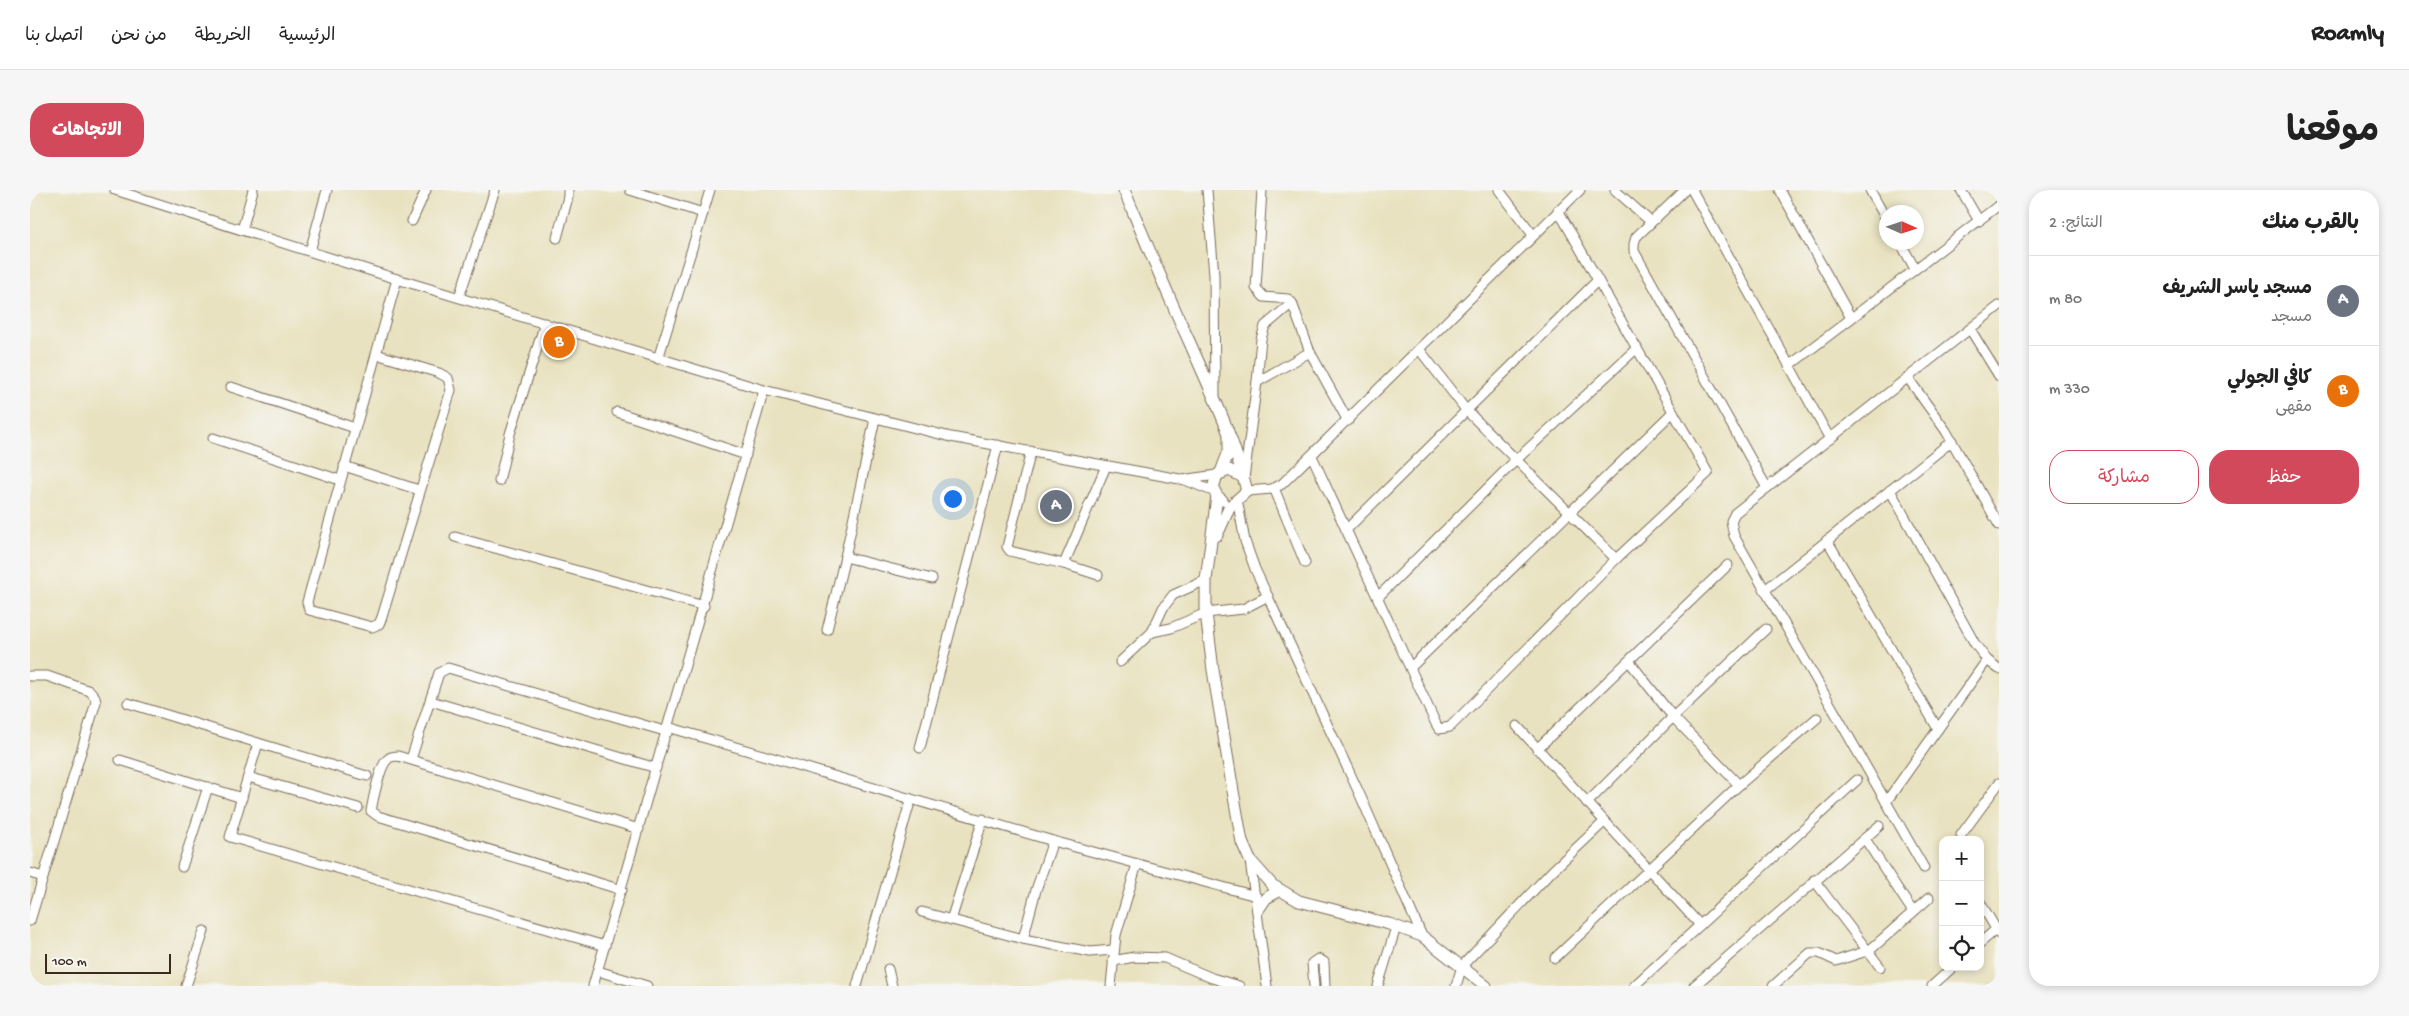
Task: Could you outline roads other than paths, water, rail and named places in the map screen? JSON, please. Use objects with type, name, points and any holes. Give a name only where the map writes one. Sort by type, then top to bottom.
[{"type":"main road","points":[[1124,190],[1189,342],[1215,395],[1235,448],[1246,491],[1235,500],[1222,520],[1210,553]]},
{"type":"main road","points":[[1229,430],[1229,450],[1214,483],[1216,494],[1206,580],[1206,614],[1232,791],[1242,842],[1250,860],[1264,878],[1279,891],[1308,905],[1396,926],[1422,936],[1486,986]]},
{"type":"main road","points":[[1219,474],[1229,470],[1242,477]]},
{"type":"main road","points":[[1216,494],[1224,501],[1235,500]]},
{"type":"main road","points":[[1258,910],[1266,898],[1279,891]]},
{"type":"street","points":[[115,190],[397,279],[764,390],[951,437],[1185,480],[1216,494]]},
{"type":"street","points":[[242,230],[253,190]]},
{"type":"street","points":[[310,251],[328,190]]},
{"type":"street","points":[[412,221],[426,190]]},
{"type":"street","points":[[460,297],[495,190]]},
{"type":"street","points":[[557,238],[568,197],[568,190]]},
{"type":"street","points":[[630,190],[703,214]]},
{"type":"street","points":[[658,359],[710,190]]},
{"type":"street","points":[[1207,190],[1214,275],[1215,395]]},
{"type":"street","points":[[1262,190],[1256,288],[1264,297],[1288,299],[1292,303],[1310,352],[1348,421]]},
{"type":"street","points":[[1499,190],[1533,235]]},
{"type":"street","points":[[1246,491],[1274,488],[1282,484],[1348,421],[1580,190]]},
{"type":"street","points":[[1615,190],[1651,222]]},
{"type":"street","points":[[1686,190],[1636,237],[1634,251],[1767,488]]},
{"type":"street","points":[[1692,190],[1830,438]]},
{"type":"street","points":[[1780,190],[1851,318]]},
{"type":"street","points":[[1870,190],[1879,206]]},
{"type":"street","points":[[1962,190],[1979,221]]},
{"type":"street","points":[[1789,366],[1999,205]]},
{"type":"street","points":[[1312,456],[1439,729],[1450,728],[1616,560],[1708,473],[1558,210]]},
{"type":"street","points":[[1904,250],[1915,269]]},
{"type":"street","points":[[376,354],[440,373],[448,378],[451,384],[382,617],[379,624],[366,627],[309,610],[307,602],[340,480],[397,279]]},
{"type":"street","points":[[1346,530],[1598,280]]},
{"type":"street","points":[[1242,477],[1257,382],[1261,339],[1265,326],[1292,303]]},
{"type":"street","points":[[1924,868],[1734,536],[1731,521],[1735,512],[1999,306]]},
{"type":"street","points":[[499,481],[510,434],[545,323]]},
{"type":"street","points":[[1970,329],[1999,376]]},
{"type":"street","points":[[1378,597],[1515,461],[1637,348]]},
{"type":"street","points":[[1419,349],[1466,410],[1616,560]]},
{"type":"street","points":[[1257,382],[1310,352]]},
{"type":"street","points":[[1908,378],[1952,441],[1999,525]]},
{"type":"street","points":[[231,387],[355,428]]},
{"type":"street","points":[[593,986],[704,606],[764,390]]},
{"type":"street","points":[[617,412],[746,456]]},
{"type":"street","points":[[1411,667],[1673,412]]},
{"type":"street","points":[[827,630],[875,419]]},
{"type":"street","points":[[213,438],[340,480]]},
{"type":"street","points":[[1765,590],[1952,441]]},
{"type":"street","points":[[920,748],[998,445]]},
{"type":"street","points":[[1031,451],[1007,546],[1010,550],[1064,564],[1098,576]]},
{"type":"street","points":[[344,466],[419,490]]},
{"type":"street","points":[[1064,564],[1106,466]]},
{"type":"street","points":[[1185,480],[1219,474]]},
{"type":"street","points":[[1274,488],[1305,563]]},
{"type":"street","points":[[1890,490],[1976,644],[1987,660],[1999,669]]},
{"type":"street","points":[[1235,500],[1247,550],[1356,786],[1422,936]]},
{"type":"street","points":[[455,537],[704,606]]},
{"type":"street","points":[[1827,540],[1938,730]]},
{"type":"street","points":[[845,557],[932,578]]},
{"type":"street","points":[[1537,749],[1728,565]]},
{"type":"street","points":[[1120,662],[1152,632],[1163,608],[1173,595],[1206,580]]},
{"type":"street","points":[[1152,632],[1171,628],[1206,614],[1244,609],[1268,596]]},
{"type":"street","points":[[1587,803],[1673,716],[1766,629]]},
{"type":"street","points":[[1886,802],[1987,660]]},
{"type":"street","points":[[1628,661],[1673,716],[1739,785]]},
{"type":"street","points":[[411,759],[439,673],[453,668],[1053,841],[1256,896]]},
{"type":"street","points":[[30,676],[47,676],[90,691],[95,696],[96,702],[30,921]]},
{"type":"street","points":[[431,701],[656,768]]},
{"type":"street","points":[[128,703],[367,776]]},
{"type":"street","points":[[1555,958],[1739,785],[1817,718]]},
{"type":"street","points":[[1517,726],[1700,925]]},
{"type":"street","points":[[258,743],[230,837],[605,946]]},
{"type":"street","points":[[622,890],[373,814],[371,811],[373,801],[387,759],[394,756],[411,759],[639,829]]},
{"type":"street","points":[[120,760],[242,798]]},
{"type":"street","points":[[248,777],[358,808]]},
{"type":"street","points":[[1634,986],[1858,780]]},
{"type":"street","points":[[1961,835],[1999,782]]},
{"type":"street","points":[[182,867],[208,787]]},
{"type":"street","points":[[858,986],[911,799]]},
{"type":"street","points":[[951,920],[982,819]]},
{"type":"street","points":[[1456,986],[1462,966],[1552,871],[1604,822]]},
{"type":"street","points":[[1700,984],[1814,880],[1880,826]]},
{"type":"street","points":[[1864,838],[1913,912]]},
{"type":"street","points":[[1023,939],[1036,890],[1053,841]]},
{"type":"street","points":[[1250,860],[1267,986]]},
{"type":"street","points":[[1111,986],[1113,950],[1118,924],[1137,864]]},
{"type":"street","points":[[30,873],[43,877]]},
{"type":"street","points":[[1814,880],[1880,967]]},
{"type":"street","points":[[1773,986],[1810,953],[1819,953],[1836,961],[1868,951],[1929,898]]},
{"type":"street","points":[[1984,908],[1998,930],[1984,940]]},
{"type":"street","points":[[922,912],[1023,939],[1090,952],[1113,950]]},
{"type":"street","points":[[1378,986],[1396,926]]},
{"type":"street","points":[[186,986],[204,931]]},
{"type":"street","points":[[1113,961],[1134,957],[1165,958],[1212,978],[1239,986]]},
{"type":"street","points":[[1314,986],[1312,963],[1318,959],[1324,962],[1326,966],[1325,986]]},
{"type":"street","points":[[888,969],[892,986]]},
{"type":"street","points":[[598,970],[647,986]]},
{"type":"street","points":[[1936,985],[1949,971]]},
{"type":"place","name":"كافي الجولي","points":[[559,342]]},
{"type":"place","name":"مسجد ياسر الشريف","points":[[1056,506]]}]
